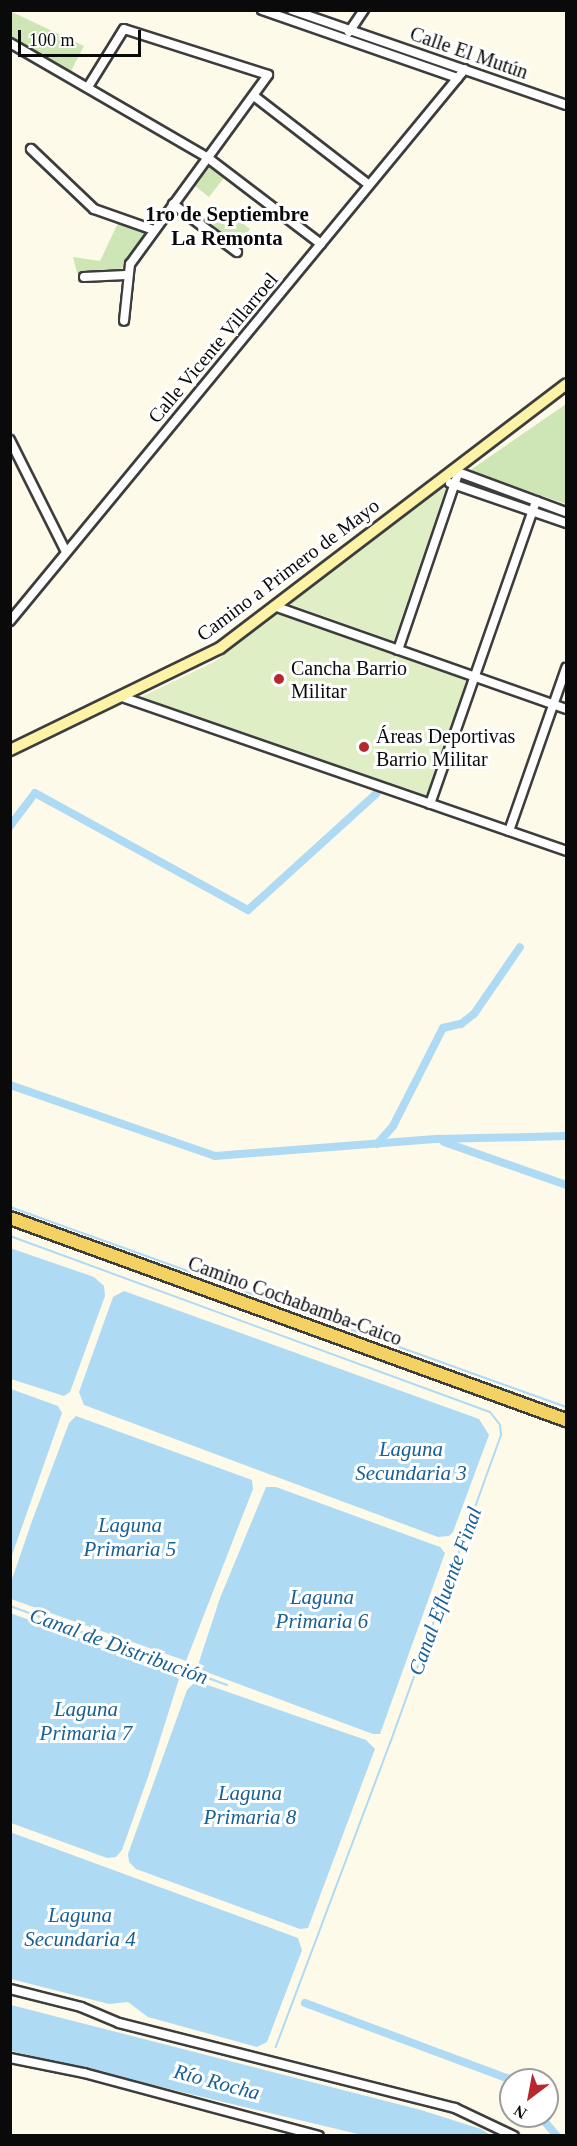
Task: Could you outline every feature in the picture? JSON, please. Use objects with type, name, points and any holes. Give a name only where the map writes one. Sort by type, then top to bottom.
[{"type":"main road","name":"Camino a Primero de Mayo","points":[[10,750],[220,648],[438,479],[455,471],[567,384]]},
{"type":"main road","name":"Camino Cochabamba-Caico","points":[[10,1218],[567,1420]]},
{"type":"street","name":"Calle El Mutún","points":[[262,10],[457,78]]},
{"type":"street","name":"Calle El Mutún","points":[[292,10],[567,105]]},
{"type":"street","points":[[344,38],[364,10]]},
{"type":"street","points":[[88,87],[124,29],[268,75],[154,230],[126,275],[124,321]]},
{"type":"street","points":[[10,43],[208,158],[321,244]]},
{"type":"street","name":"Calle Vicente Villarroel","points":[[10,621],[465,69]]},
{"type":"street","points":[[254,96],[369,185]]},
{"type":"street","points":[[31,149],[94,209],[154,230]]},
{"type":"street","points":[[173,204],[237,252]]},
{"type":"street","points":[[84,277],[126,275]]},
{"type":"street","points":[[10,440],[66,552]]},
{"type":"street","points":[[398,650],[454,485],[455,471],[567,512]]},
{"type":"street","points":[[438,479],[567,524]]},
{"type":"street","points":[[430,804],[536,501]]},
{"type":"street","points":[[274,606],[567,709]]},
{"type":"street","points":[[509,831],[567,668]]},
{"type":"street","points":[[122,697],[567,851]]},
{"type":"street","points":[[10,1989],[81,2007],[119,2023],[455,2109],[514,2136]]},
{"type":"street","points":[[10,2058],[84,2073],[319,2136]]},
{"type":"green space","points":[[10,11],[84,46],[71,71],[11,39]]},
{"type":"green space","points":[[209,167],[224,178],[209,197],[195,186]]},
{"type":"green space","points":[[224,209],[250,229],[236,247],[211,227]]},
{"type":"green space","points":[[118,223],[146,231],[120,271],[77,273],[73,257],[100,261]]},
{"type":"green space","points":[[566,404],[566,504],[469,471]]},
{"type":"green space","points":[[440,486],[446,489],[394,641],[287,603]]},
{"type":"green space","name":"Áreas Deportivas Barrio Militar","points":[[275,612],[468,680],[427,797],[139,698],[216,661]]},
{"type":"water","points":[[10,1248],[94,1277],[104,1286],[105,1296],[70,1392],[64,1396],[11,1379]]},
{"type":"water","name":"Laguna Secundaria 3","points":[[124,1291],[479,1419],[489,1435],[453,1532],[449,1536],[438,1537],[84,1405],[79,1392],[113,1297]]},
{"type":"water","points":[[11,1389],[58,1406],[62,1413],[11,1558]]},
{"type":"water","name":"Laguna Primaria 5","points":[[76,1416],[252,1480],[253,1489],[186,1661],[11,1599],[11,1582],[32,1521],[69,1423]]},
{"type":"water","name":"Laguna Primaria 6","points":[[266,1487],[276,1487],[440,1547],[445,1553],[380,1734],[373,1734],[201,1670],[199,1662],[220,1598]]},
{"type":"water","name":"Laguna Primaria 7","points":[[10,1613],[171,1671],[179,1679],[149,1774],[122,1850],[116,1857],[107,1858],[11,1823]]},
{"type":"water","name":"Laguna Primaria 8","points":[[196,1681],[366,1740],[375,1749],[308,1928],[300,1929],[136,1869],[129,1862],[128,1854],[187,1690]]},
{"type":"water","name":"Laguna Secundaria 4","points":[[10,1832],[298,1938],[302,1950],[267,2042],[257,2047],[148,2017],[128,2002],[109,2004],[11,1979]]},
{"type":"water","name":"Río Rocha","points":[[11,2005],[421,2110],[481,2129],[490,2135],[362,2135],[11,2051]]},
{"type":"waterway","points":[[10,826],[35,793],[248,910],[376,794]]},
{"type":"waterway","points":[[377,1144],[393,1126],[443,1028],[461,1024],[474,1014],[520,947]]},
{"type":"waterway","points":[[10,1085],[215,1156],[438,1139],[566,1136]]},
{"type":"waterway","points":[[444,1142],[566,1185]]},
{"type":"waterway","points":[[10,1207],[566,1407]]},
{"type":"waterway","name":"Canal Efluente Final","points":[[10,1236],[490,1412],[500,1425],[501,1435],[390,1743],[276,2047]]},
{"type":"waterway","name":"Canal de Distribución","points":[[10,1606],[227,1685]]},
{"type":"waterway","points":[[305,2003],[499,2075]]},
{"type":"waterway","points":[[550,2128],[557,2136]]},
{"type":"place","name":"Cancha Barrio Militar","points":[[279,679]]},
{"type":"place","name":"Áreas Deportivas Barrio Militar","points":[[364,747]]},
{"type":"district","name":"1ro de Septiembre La Remonta","points":[[227,226]]}]
